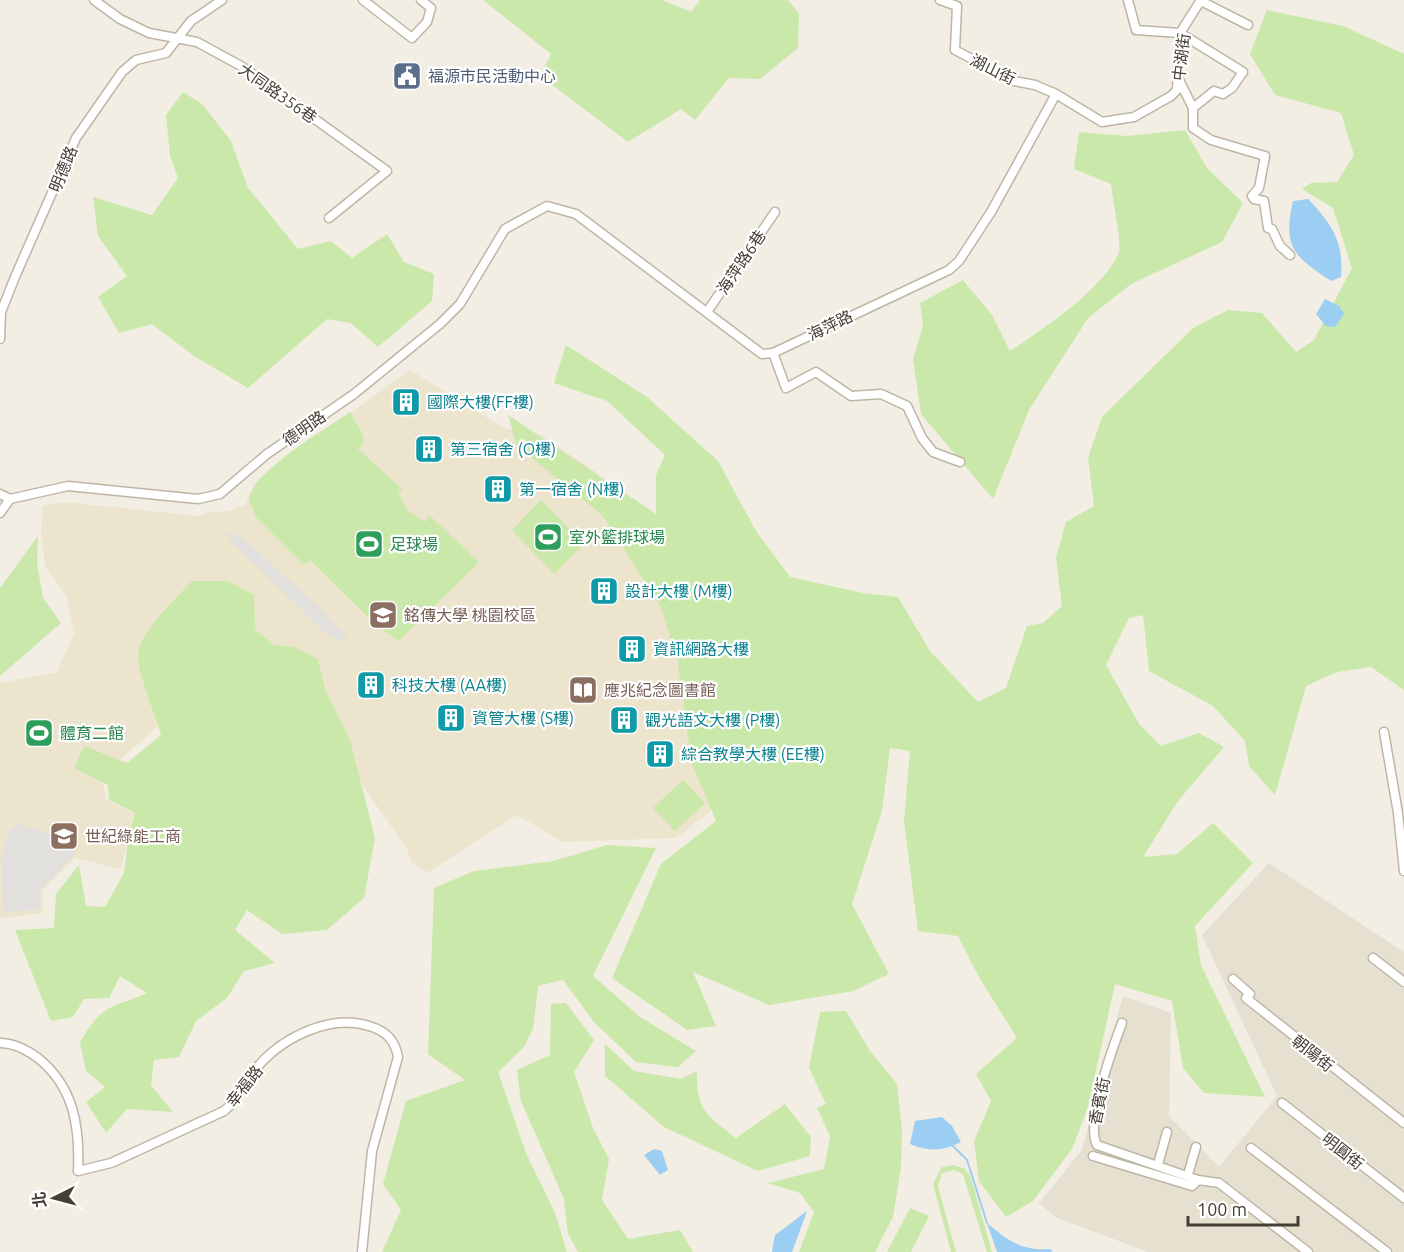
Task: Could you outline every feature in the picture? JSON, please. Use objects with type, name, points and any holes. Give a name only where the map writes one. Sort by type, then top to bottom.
[{"type":"street","name":"大同路356巷","points":[[94,0],[120,19],[149,33],[197,42],[241,66],[387,171],[329,218]]},
{"type":"street","name":"明德路","points":[[0,339],[1,312],[76,138],[122,72],[136,60],[166,53],[191,21],[222,0]]},
{"type":"street","points":[[363,0],[412,38],[427,22],[431,8],[421,0]]},
{"type":"street","name":"湖山街","points":[[940,0],[957,6],[956,50],[1014,81],[1035,85],[1056,94]]},
{"type":"street","points":[[1128,0],[1136,30],[1180,33],[1243,72],[1232,88],[1223,94],[1214,91],[1193,108]]},
{"type":"street","points":[[1201,0],[1248,25]]},
{"type":"street","name":"中湖街","points":[[1056,94],[1102,122],[1134,117],[1171,96],[1177,90],[1180,33],[1201,0]]},
{"type":"street","points":[[1178,77],[1193,108],[1192,128],[1211,140],[1265,156],[1259,188],[1252,196],[1254,199],[1264,201],[1268,228],[1272,228],[1280,246],[1290,255]]},
{"type":"street","name":"海萍路","points":[[772,353],[949,270],[959,261],[991,212],[1056,94]]},
{"type":"street","name":"德明路","points":[[10,500],[68,486],[198,499],[220,494],[267,454],[354,393],[440,324],[460,304],[504,229],[547,206],[576,214],[707,312]]},
{"type":"street","name":"海萍路6巷","points":[[707,312],[775,212]]},
{"type":"street","points":[[707,312],[762,354],[772,353],[786,388],[816,372],[851,396],[881,394],[907,406],[921,438],[933,452],[960,462]]},
{"type":"street","points":[[0,494],[10,500],[0,513]]},
{"type":"street","points":[[1384,732],[1401,812],[1404,871]]},
{"type":"street","points":[[1373,958],[1404,982]]},
{"type":"street","name":"朝陽街","points":[[1233,979],[1250,994],[1246,998],[1276,1024],[1404,1123]]},
{"type":"street","name":"幸福路","points":[[0,1043],[31,1052],[49,1067],[66,1090],[76,1118],[78,1171],[111,1163],[224,1111],[233,1104],[249,1077],[265,1059],[306,1032],[330,1024],[356,1022],[382,1030],[396,1045],[398,1057],[372,1151],[362,1252]]},
{"type":"street","name":"香賓街","points":[[1122,1023],[1100,1086],[1093,1137],[1097,1145],[1198,1180],[1219,1183],[1308,1252]]},
{"type":"street","name":"明圓街","points":[[1282,1104],[1404,1198]]},
{"type":"street","points":[[1159,1161],[1167,1132]]},
{"type":"street","points":[[1189,1171],[1196,1147]]},
{"type":"street","points":[[1251,1148],[1387,1252]]},
{"type":"street","name":"香賓街","points":[[1093,1156],[1192,1186],[1198,1180]]},
{"type":"shaded area","name":"銘傳大學 桃園校區","points":[[410,370],[504,428],[539,434],[597,473],[693,597],[722,802],[676,838],[563,842],[517,815],[427,873],[412,863],[407,849],[363,786],[320,740],[192,695],[121,759],[94,773],[102,774],[106,800],[134,814],[121,869],[75,858],[42,890],[43,913],[0,918],[0,683],[57,672],[74,633],[67,597],[45,566],[41,533],[43,506],[64,502],[199,516],[210,512],[232,511],[237,506],[245,506],[255,483],[270,470]]},
{"type":"shaded area","points":[[226,532],[242,537],[320,608],[349,640],[338,640],[327,635],[230,541]]},
{"type":"shaded area","points":[[18,823],[69,841],[75,854],[39,891],[39,910],[3,912],[1,858],[9,832]]},
{"type":"shaded area","points":[[1269,863],[1404,952],[1404,1252],[1148,1252],[1055,1217],[1039,1203],[1082,1150],[1123,996],[1171,1013],[1169,1116],[1219,1167],[1277,1096],[1202,935]]},
{"type":"green space","points":[[483,0],[662,0],[691,12],[700,0],[788,0],[799,14],[798,48],[760,79],[729,78],[695,120],[681,109],[628,142],[540,76],[551,54]]},
{"type":"green space","points":[[1267,10],[1343,26],[1404,54],[1404,690],[1371,667],[1337,672],[1306,686],[1275,795],[1249,766],[1245,741],[1213,706],[1149,671],[1143,615],[1129,618],[1106,665],[1139,724],[1161,746],[1199,733],[1224,747],[1178,801],[1143,857],[1177,854],[1213,823],[1253,863],[1195,926],[1201,965],[1265,1097],[1204,1093],[1183,1068],[1172,1001],[1115,984],[1088,1107],[1072,1149],[1033,1201],[1006,1217],[979,1181],[974,1141],[991,1101],[976,1074],[1017,1038],[980,979],[958,936],[918,931],[904,821],[910,751],[890,748],[882,811],[852,904],[889,974],[853,991],[769,1005],[693,972],[716,1026],[687,1030],[612,978],[661,864],[716,821],[692,764],[677,658],[661,607],[602,515],[517,446],[508,415],[656,514],[656,475],[665,455],[607,401],[554,383],[566,345],[647,397],[718,461],[756,531],[790,577],[863,593],[898,597],[930,651],[978,702],[1006,688],[1027,626],[1043,623],[1062,606],[1056,558],[1066,522],[1094,506],[1088,458],[1102,417],[1193,328],[1228,310],[1262,313],[1296,352],[1314,340],[1352,268],[1333,208],[1302,189],[1311,183],[1337,182],[1354,155],[1341,113],[1275,95],[1250,54]]},
{"type":"green space","points":[[183,92],[202,104],[231,141],[248,188],[298,249],[331,241],[352,258],[387,234],[404,262],[434,274],[432,301],[378,347],[351,323],[327,319],[248,388],[194,356],[152,324],[119,333],[98,297],[127,276],[98,236],[93,197],[152,215],[178,178],[170,156],[166,115]]},
{"type":"green space","points":[[1185,130],[1207,168],[1243,203],[1222,242],[1131,284],[1088,318],[1029,410],[993,499],[921,414],[913,359],[923,326],[920,303],[963,280],[992,315],[1010,351],[1055,320],[1087,294],[1112,266],[1119,252],[1111,184],[1074,169],[1079,132],[1126,136]]},
{"type":"green space","points":[[350,412],[361,431],[364,442],[358,449],[403,490],[398,492],[407,510],[425,522],[429,515],[479,562],[399,641],[376,625],[310,560],[304,565],[256,517],[249,499],[263,476],[277,463]]},
{"type":"green space","name":"室外籃排球場","points":[[541,500],[584,544],[554,574],[512,530]]},
{"type":"green space","points":[[38,536],[37,563],[43,598],[61,623],[0,676],[0,588]]},
{"type":"green space","points":[[192,581],[228,581],[254,595],[255,629],[273,645],[295,647],[318,659],[325,689],[350,740],[375,838],[364,898],[327,930],[282,934],[247,910],[235,930],[275,963],[244,971],[227,998],[196,1021],[179,1057],[154,1060],[151,1085],[173,1112],[127,1109],[106,1133],[86,1102],[105,1087],[86,1071],[80,1042],[95,1020],[108,1009],[147,993],[120,976],[109,998],[84,999],[73,1017],[51,1021],[15,930],[54,928],[56,894],[79,865],[86,906],[105,907],[124,873],[128,839],[135,813],[109,800],[108,785],[74,768],[84,746],[127,763],[161,735],[138,661],[141,644],[160,615]]},
{"type":"green space","points":[[683,780],[705,803],[675,831],[653,808]]},
{"type":"green space","points":[[607,845],[656,848],[593,976],[640,1017],[696,1051],[678,1067],[636,1062],[594,1022],[563,980],[538,986],[533,1029],[524,1047],[498,1072],[526,1153],[555,1213],[567,1252],[382,1252],[401,1210],[383,1184],[406,1101],[465,1080],[428,1054],[434,888],[474,871],[553,861]]},
{"type":"green space","points":[[566,1003],[594,1040],[574,1072],[593,1128],[609,1159],[602,1200],[628,1239],[680,1230],[693,1252],[578,1252],[568,1234],[564,1199],[521,1101],[517,1070],[550,1055],[551,1004]]},
{"type":"green space","points":[[846,1011],[870,1051],[897,1084],[902,1131],[901,1167],[893,1217],[875,1252],[799,1252],[814,1212],[800,1193],[768,1183],[824,1169],[830,1136],[817,1108],[826,1104],[809,1068],[820,1012]]},
{"type":"green space","points":[[605,1044],[634,1071],[681,1079],[697,1071],[698,1095],[705,1110],[710,1117],[736,1138],[785,1104],[811,1137],[810,1156],[758,1171],[664,1127],[605,1076]]},
{"type":"green space","points":[[954,1165],[965,1169],[971,1178],[992,1252],[987,1252],[963,1174],[954,1170],[942,1173],[938,1186],[956,1252],[951,1252],[933,1184],[942,1167]]},
{"type":"green space","points":[[910,1208],[929,1216],[911,1252],[887,1252]]},
{"type":"water","points":[[1308,199],[1330,225],[1338,244],[1341,277],[1331,281],[1300,258],[1291,241],[1289,230],[1293,201]]},
{"type":"water","points":[[1325,299],[1339,306],[1344,314],[1335,327],[1326,326],[1316,314]]},
{"type":"water","points":[[942,1117],[952,1126],[961,1142],[936,1149],[910,1144],[915,1121]]},
{"type":"water","points":[[654,1149],[662,1151],[668,1170],[660,1175],[644,1155]]},
{"type":"water","points":[[807,1211],[792,1252],[772,1252],[775,1235]]},
{"type":"water","points":[[987,1223],[1016,1244],[1051,1249],[1052,1252],[997,1252]]},
{"type":"waterway","points":[[953,1146],[967,1160],[987,1223]]},
{"type":"place","name":"福源市民活動中心","points":[[407,76]]},
{"type":"place","name":"國際大樓(FF樓)","points":[[406,402]]},
{"type":"place","name":"第三宿舍 (O樓)","points":[[429,449]]},
{"type":"place","name":"第一宿舍 (N樓)","points":[[498,489]]},
{"type":"place","name":"室外籃排球場","points":[[548,537]]},
{"type":"place","name":"足球場","points":[[369,544]]},
{"type":"place","name":"設計大樓 (M樓)","points":[[604,591]]},
{"type":"place","name":"銘傳大學 桃園校區","points":[[383,615]]},
{"type":"place","name":"資訊網路大樓","points":[[632,649]]},
{"type":"place","name":"科技大樓 (AA樓)","points":[[371,685]]},
{"type":"place","name":"應兆紀念圖書館","points":[[583,690]]},
{"type":"place","name":"資管大樓 (S樓)","points":[[451,718]]},
{"type":"place","name":"觀光語文大樓 (P樓)","points":[[624,720]]},
{"type":"place","name":"體育二館","points":[[39,733]]},
{"type":"place","name":"綜合教學大樓 (EE樓)","points":[[660,754]]},
{"type":"place","name":"世紀綠能工商","points":[[64,836]]}]
